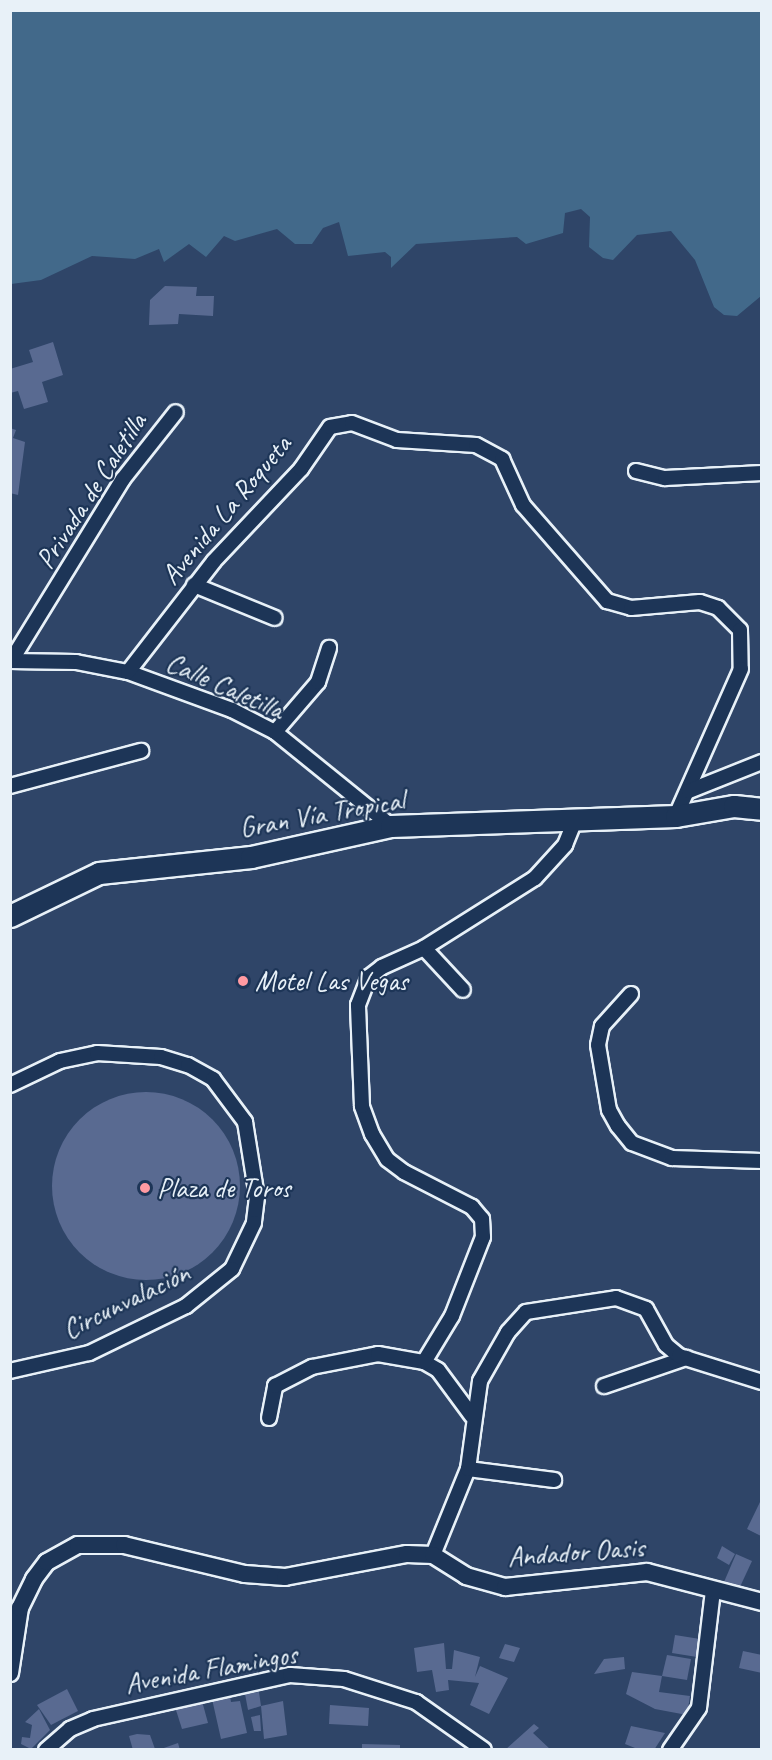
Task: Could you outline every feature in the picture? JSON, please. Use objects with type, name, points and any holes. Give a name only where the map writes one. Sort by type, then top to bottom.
[{"type":"main road","name":"Gran Vía Tropical","points":[[10,916],[99,873],[251,857],[391,826],[676,816],[734,806],[762,809]]},
{"type":"street","name":"Privada de Caletilla","points":[[11,661],[123,478],[176,412]]},
{"type":"street","name":"Avenida La Roqueta","points":[[128,672],[194,585],[301,470],[324,432],[340,422],[397,440],[491,450],[510,471],[523,505],[607,601],[631,608],[700,602],[718,608],[740,630],[741,669],[676,816]]},
{"type":"street","points":[[636,471],[665,478],[762,473]]},
{"type":"street","points":[[194,585],[275,618]]},
{"type":"street","points":[[276,732],[322,675],[329,648]]},
{"type":"street","name":"Calle Caletilla","points":[[11,661],[76,662],[128,672],[276,732],[391,826]]},
{"type":"street","points":[[10,786],[141,751]]},
{"type":"street","points":[[689,791],[761,761]]},
{"type":"street","points":[[424,1362],[452,1316],[484,1227],[472,1207],[387,1159],[362,1106],[357,1037],[358,1005],[369,977],[424,948],[535,878],[565,845],[574,820]]},
{"type":"street","points":[[424,948],[463,990]]},
{"type":"street","points":[[631,994],[602,1026],[598,1045],[609,1110],[618,1126],[632,1143],[672,1158],[762,1161]]},
{"type":"street","name":"Circunvalación","points":[[10,1085],[60,1061],[97,1053],[161,1057],[188,1065],[213,1079],[245,1122],[258,1197],[254,1223],[232,1269],[186,1306],[89,1353],[10,1371]]},
{"type":"street","points":[[10,1673],[15,1605],[47,1562],[78,1545],[124,1545],[245,1574],[285,1578],[407,1554],[433,1555],[468,1469],[472,1416],[480,1381],[508,1332],[539,1306],[616,1298],[646,1309],[666,1345],[686,1358],[762,1382]]},
{"type":"street","points":[[269,1418],[275,1386],[312,1367],[378,1354],[424,1362],[438,1370],[472,1416]]},
{"type":"street","points":[[604,1386],[686,1358]]},
{"type":"street","points":[[468,1469],[554,1480]]},
{"type":"street","name":"Andador Oasis","points":[[433,1555],[466,1576],[505,1587],[647,1572],[762,1602]]},
{"type":"street","points":[[670,1749],[699,1708],[713,1590]]},
{"type":"street","name":"Avenida Flamingos","points":[[46,1749],[69,1729],[93,1719],[290,1675],[344,1679],[416,1702],[484,1749]]},
{"type":"water","points":[[11,10],[761,11],[761,296],[737,316],[724,315],[714,307],[695,260],[671,231],[637,235],[613,260],[603,258],[589,247],[590,217],[581,209],[565,213],[563,233],[526,244],[517,237],[416,244],[391,268],[391,257],[385,252],[348,256],[339,222],[323,228],[312,244],[295,244],[277,229],[235,241],[224,236],[206,257],[189,244],[164,262],[159,249],[135,259],[92,256],[41,280],[11,284]]},
{"type":"building","points":[[165,286],[197,287],[196,296],[214,296],[213,316],[179,314],[178,324],[149,325],[150,300]]},
{"type":"building","points":[[53,342],[63,375],[42,382],[48,402],[24,409],[18,391],[10,393],[10,369],[33,362],[29,350]]},
{"type":"building","points":[[10,428],[16,430],[13,438],[25,442],[18,495],[10,493]]},
{"type":"building","name":"Plaza de Toros","points":[[137,1092],[155,1092],[182,1099],[213,1119],[233,1150],[240,1186],[233,1222],[213,1253],[182,1273],[155,1280],[137,1280],[102,1269],[86,1259],[73,1246],[56,1213],[52,1195],[52,1177],[63,1142],[73,1126],[86,1113],[119,1096]]},
{"type":"building","points":[[760,1502],[762,1503],[761,1536],[747,1529]]},
{"type":"building","points":[[722,1546],[735,1554],[729,1565],[717,1558]]},
{"type":"building","points":[[736,1554],[752,1561],[739,1589],[724,1582]]},
{"type":"building","points":[[675,1635],[700,1639],[697,1657],[672,1653]]},
{"type":"building","points":[[444,1643],[446,1669],[452,1669],[454,1650],[480,1657],[475,1677],[480,1666],[508,1678],[489,1714],[470,1705],[479,1683],[448,1680],[449,1690],[436,1692],[432,1670],[417,1672],[414,1648]]},
{"type":"building","points":[[505,1644],[520,1648],[514,1662],[499,1658]]},
{"type":"building","points":[[743,1651],[762,1655],[762,1673],[739,1668]]},
{"type":"building","points":[[667,1655],[691,1659],[687,1680],[662,1676]]},
{"type":"building","points":[[624,1657],[625,1669],[594,1674],[604,1659]]},
{"type":"building","points":[[632,1672],[662,1676],[659,1692],[690,1696],[687,1715],[655,1709],[626,1694]]},
{"type":"building","points":[[67,1689],[78,1711],[51,1725],[37,1705]]},
{"type":"building","points":[[259,1692],[261,1706],[248,1710],[245,1694]]},
{"type":"building","points":[[230,1696],[231,1702],[240,1701],[247,1733],[221,1739],[212,1699]]},
{"type":"building","points":[[202,1701],[208,1723],[182,1729],[175,1707]]},
{"type":"building","points":[[283,1701],[287,1735],[264,1739],[261,1706]]},
{"type":"building","points":[[330,1705],[369,1708],[368,1726],[329,1724]]},
{"type":"building","points":[[39,1709],[50,1730],[31,1749],[21,1744],[22,1737],[30,1738],[32,1725],[25,1722]]},
{"type":"building","points":[[260,1715],[261,1731],[254,1731],[251,1717]]},
{"type":"building","points":[[534,1724],[539,1728],[533,1733],[551,1750],[505,1750]]},
{"type":"building","points":[[631,1726],[665,1733],[654,1750],[640,1750],[625,1744]]},
{"type":"building","points":[[150,1735],[155,1749],[133,1750],[129,1736]]},
{"type":"building","points":[[178,1743],[180,1750],[161,1750],[161,1749]]},
{"type":"building","points":[[362,1744],[400,1745],[400,1750],[362,1750]]},
{"type":"place","name":"Motel Las Vegas","points":[[243,981]]},
{"type":"place","name":"Plaza de Toros","points":[[145,1188]]}]
